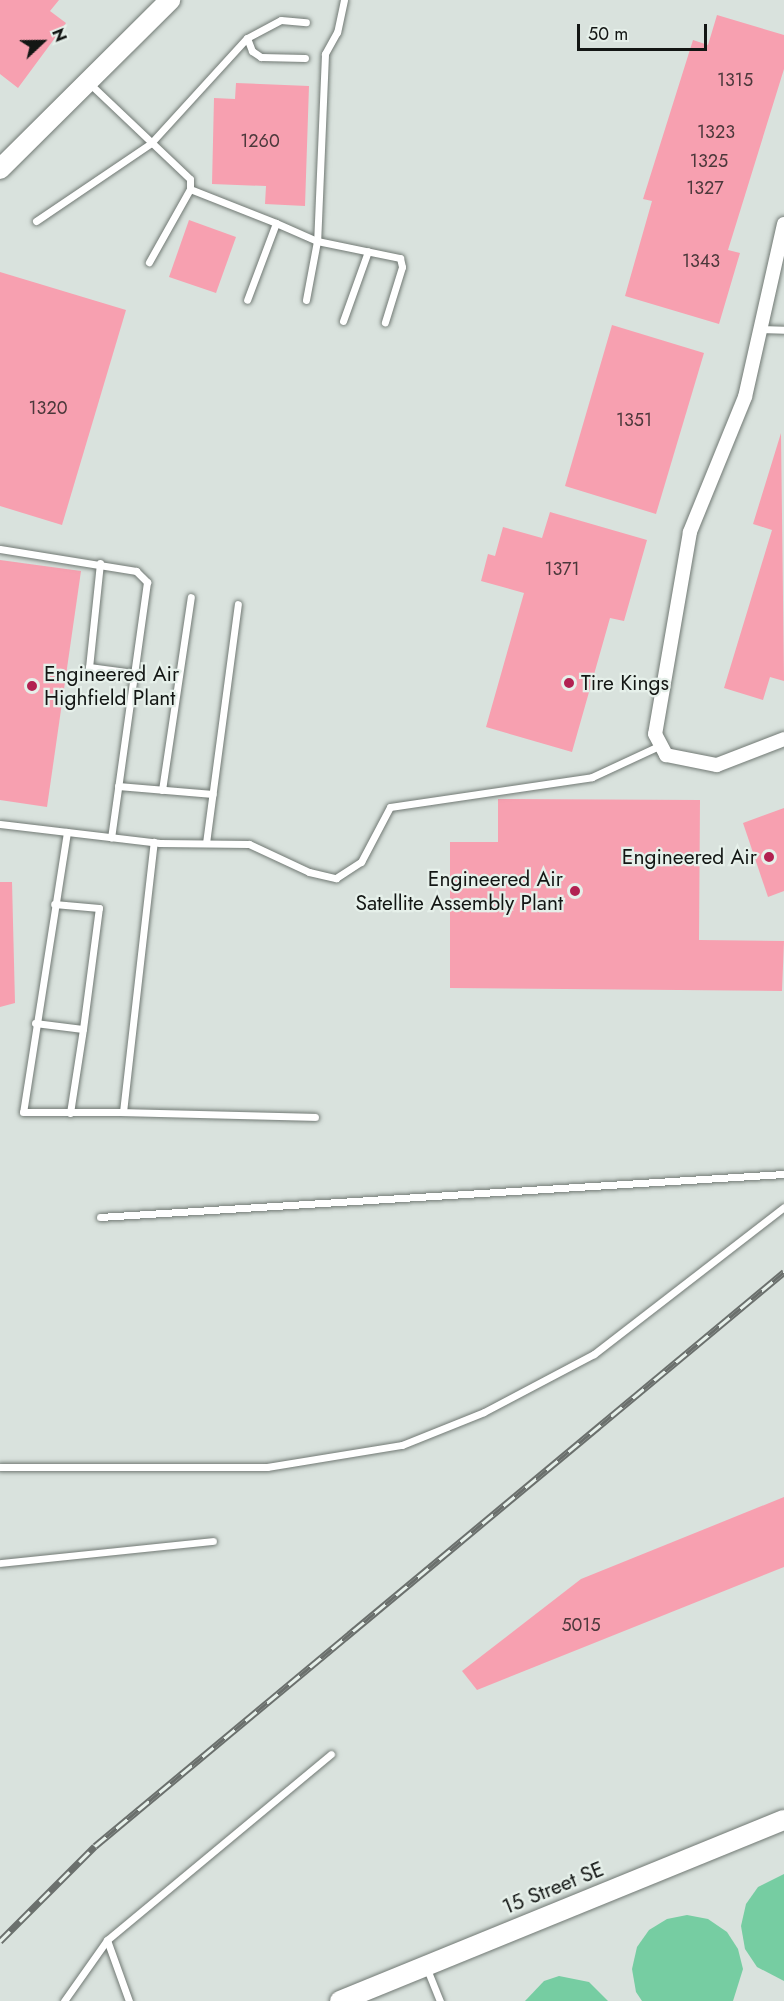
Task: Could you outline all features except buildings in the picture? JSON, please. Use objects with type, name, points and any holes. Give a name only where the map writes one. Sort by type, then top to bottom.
[{"type":"street","points":[[0,169],[170,0]]},
{"type":"street","points":[[784,224],[745,397],[690,532],[655,734],[666,754],[717,765],[784,739]]},
{"type":"street","name":"15 Street SE","points":[[340,2001],[784,1820]]},
{"type":"lane","points":[[306,300],[317,241],[325,54],[337,32],[344,0]]},
{"type":"lane","points":[[36,221],[151,143],[247,38],[280,20],[306,22]]},
{"type":"lane","points":[[247,38],[252,51],[261,57],[305,58]]},
{"type":"lane","points":[[89,83],[151,143],[185,171],[190,189],[149,262]]},
{"type":"lane","points":[[190,189],[317,241],[400,258],[402,267],[385,322]]},
{"type":"lane","points":[[247,300],[276,224]]},
{"type":"lane","points":[[343,321],[368,251]]},
{"type":"lane","points":[[760,329],[784,330]]},
{"type":"lane","points":[[0,549],[100,563],[136,571],[147,582],[111,837]]},
{"type":"lane","points":[[100,563],[89,667],[134,673]]},
{"type":"lane","points":[[162,790],[191,597]]},
{"type":"lane","points":[[206,843],[238,604]]},
{"type":"lane","points":[[0,824],[154,842],[249,844],[309,872],[336,878],[361,862],[390,807],[592,777],[661,745]]},
{"type":"lane","points":[[118,786],[213,794]]},
{"type":"lane","points":[[67,832],[35,1023],[23,1112],[315,1117]]},
{"type":"lane","points":[[123,1112],[154,842]]},
{"type":"lane","points":[[54,904],[99,908],[70,1113]]},
{"type":"lane","points":[[35,1023],[82,1029]]},
{"type":"lane","points":[[100,1217],[784,1173]]},
{"type":"lane","points":[[0,1467],[267,1467],[402,1445],[484,1412],[594,1354],[784,1208]]},
{"type":"lane","points":[[0,1563],[213,1541]]},
{"type":"lane","points":[[64,2001],[107,1940],[331,1754]]},
{"type":"lane","points":[[107,1940],[129,2001]]},
{"type":"lane","points":[[426,1966],[440,2001]]},
{"type":"shaded area","points":[[784,1874],[784,1981],[757,1967],[745,1949],[741,1926],[746,1904],[758,1887]]},
{"type":"shaded area","points":[[687,1915],[708,1919],[727,1932],[738,1949],[743,1969],[733,2001],[642,2001],[636,1992],[632,1969],[637,1947],[649,1930],[667,1919]]},
{"type":"shaded area","points":[[559,1976],[589,1982],[608,2001],[525,2001],[544,1981]]},
{"type":"railway","points":[[0,1941],[95,1846],[784,1272]]},
{"type":"place","name":"Tire Kings","points":[[569,683]]},
{"type":"place","name":"Engineered Air Highfield Plant","points":[[32,686]]},
{"type":"place","name":"Engineered Air","points":[[769,857]]},
{"type":"place","name":"Engineered Air Satellite Assembly Plant","points":[[575,891]]}]
